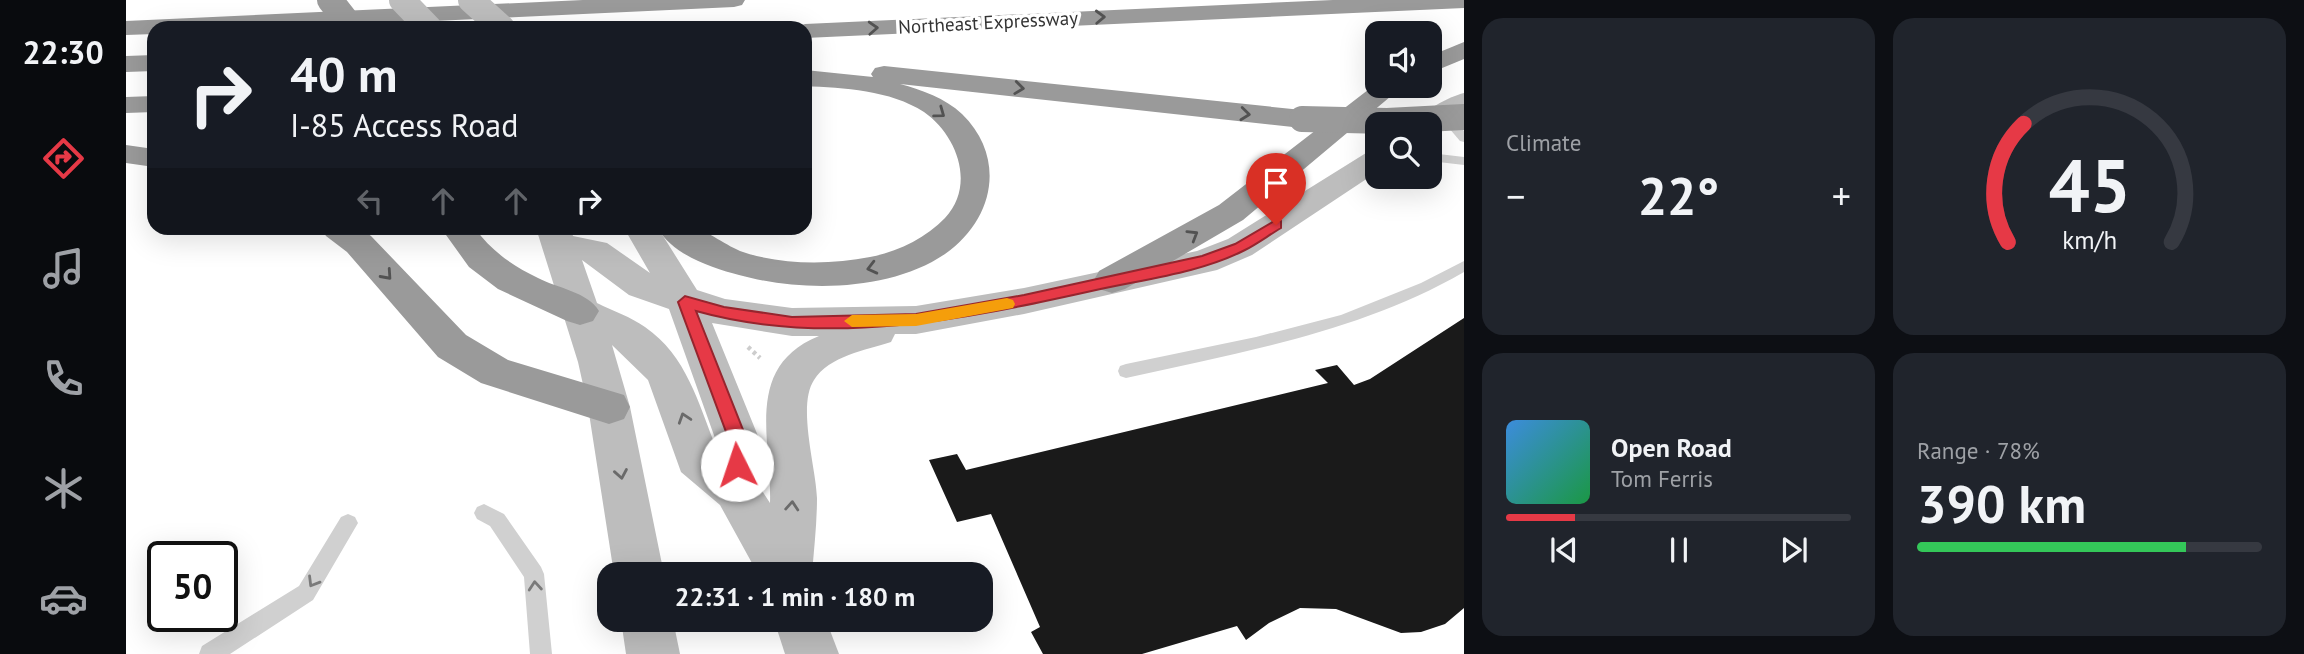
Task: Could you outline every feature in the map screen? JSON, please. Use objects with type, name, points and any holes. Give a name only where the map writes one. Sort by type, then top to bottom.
[{"type":"highway","points":[[330,0],[346,21]]},
{"type":"highway","points":[[278,21],[734,0]]},
{"type":"highway","name":"Northeast Expressway","points":[[812,31],[1464,1]]},
{"type":"highway","points":[[126,28],[147,27]]},
{"type":"highway","points":[[1442,60],[1464,50]]},
{"type":"highway","points":[[126,64],[147,63]]},
{"type":"highway","points":[[812,76],[867,73],[929,78],[1301,119],[1387,121],[1450,114]]},
{"type":"highway","points":[[685,235],[705,250],[761,270],[811,275],[857,271],[892,263],[930,248],[955,227],[972,200],[977,174],[972,147],[955,124],[926,103],[895,90],[865,83],[812,77]]},
{"type":"highway","points":[[1112,280],[1191,237],[1246,201],[1374,98]]},
{"type":"highway","points":[[126,105],[147,104]]},
{"type":"highway","points":[[126,154],[147,157]]},
{"type":"highway","points":[[347,235],[359,244],[452,346],[495,372],[609,407]]},
{"type":"highway","points":[[462,235],[467,245],[486,265],[512,282],[580,311]]},
{"type":"main road","points":[[402,0],[422,21]]},
{"type":"main road","points":[[471,0],[494,21]]},
{"type":"main road","points":[[787,562],[793,484],[785,420],[794,377],[806,361],[831,347],[916,320],[1024,301],[1205,261],[1240,247],[1365,167]]},
{"type":"main road","points":[[645,235],[685,302],[738,440],[736,490]]},
{"type":"main road","points":[[557,236],[595,251],[642,286],[724,313],[792,322],[916,320]]},
{"type":"main road","points":[[557,236],[598,362],[609,407],[637,562]]},
{"type":"main road","points":[[580,311],[632,338],[664,370],[677,397],[697,458],[736,490],[779,562]]},
{"type":"main road","points":[[804,632],[811,654]]},
{"type":"lane","points":[[1450,114],[1464,138]]},
{"type":"lane","points":[[1442,158],[1464,161]]},
{"type":"lane","points":[[1126,371],[1361,316],[1445,278],[1464,266]]},
{"type":"lane","points":[[484,513],[497,520],[534,574],[541,654]]},
{"type":"lane","points":[[210,654],[306,593],[348,523]]},
{"type":"building","points":[[1464,318],[1464,608],[1445,624],[1421,632],[1401,633],[1336,609],[1300,608],[1269,623],[1246,640],[1237,626],[1142,654],[1043,654],[1031,632],[1040,627],[991,514],[957,522],[929,460],[957,454],[966,470],[1328,383],[1315,370],[1337,365],[1354,385],[1370,379]]},
{"type":"slow traffic","points":[[852,321],[916,320],[1007,304]]},
{"type":"route","points":[[737,465],[738,440],[685,302],[724,313],[792,322],[916,320],[1024,301],[1205,261],[1240,247],[1276,225]]}]
